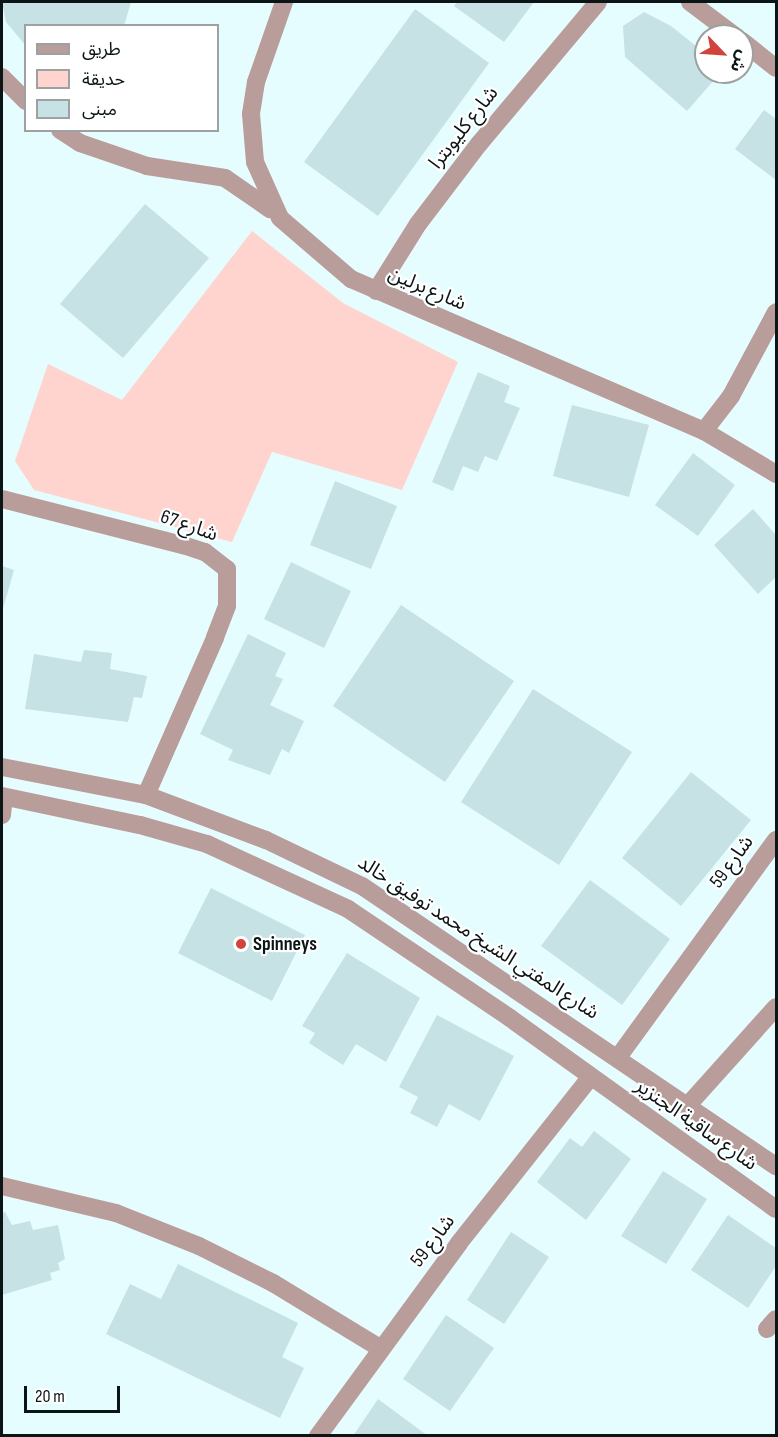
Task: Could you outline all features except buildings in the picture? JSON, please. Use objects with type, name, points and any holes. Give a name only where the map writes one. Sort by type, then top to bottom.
[{"type":"street","name":"شارع برلين","points":[[284,2],[256,82],[251,114],[255,162],[280,218],[330,263],[376,291],[704,431],[777,474]]},
{"type":"street","name":"شارع كليوبترا","points":[[376,291],[418,224],[479,144],[598,2]]},
{"type":"street","points":[[690,2],[719,24]]},
{"type":"street","points":[[754,50],[777,68]]},
{"type":"street","points":[[2,77],[24,99]]},
{"type":"street","points":[[64,132],[107,153],[147,166],[225,178],[254,194],[280,218]]},
{"type":"street","points":[[704,431],[730,396],[777,312]]},
{"type":"street","name":"شارع 67","points":[[2,499],[183,545],[205,552],[227,569],[230,586],[219,627],[146,795]]},
{"type":"street","name":"شارع المفتي الشيخ محمد توفيق خالد","points":[[2,767],[146,795],[266,840],[363,886],[619,1056]]},
{"type":"street","points":[[2,815],[3,797],[173,833],[226,852],[328,899],[398,940],[590,1078]]},
{"type":"street","name":"شارع 59","points":[[619,1056],[777,840]]},
{"type":"street","points":[[689,1104],[777,1007]]},
{"type":"street","name":"شارع ساقية الجنزير","points":[[619,1056],[777,1166]]},
{"type":"street","name":"شارع 59","points":[[318,1436],[380,1348],[590,1078]]},
{"type":"street","name":"شارع ساقية الجنزير","points":[[590,1078],[777,1209]]},
{"type":"street","points":[[2,1186],[116,1213],[199,1246],[273,1283],[380,1348]]},
{"type":"green space","points":[[252,231],[343,303],[458,362],[402,490],[272,452],[232,542],[34,490],[15,461],[48,364],[122,400]]},
{"type":"place","name":"Spinneys","points":[[241,944]]}]
